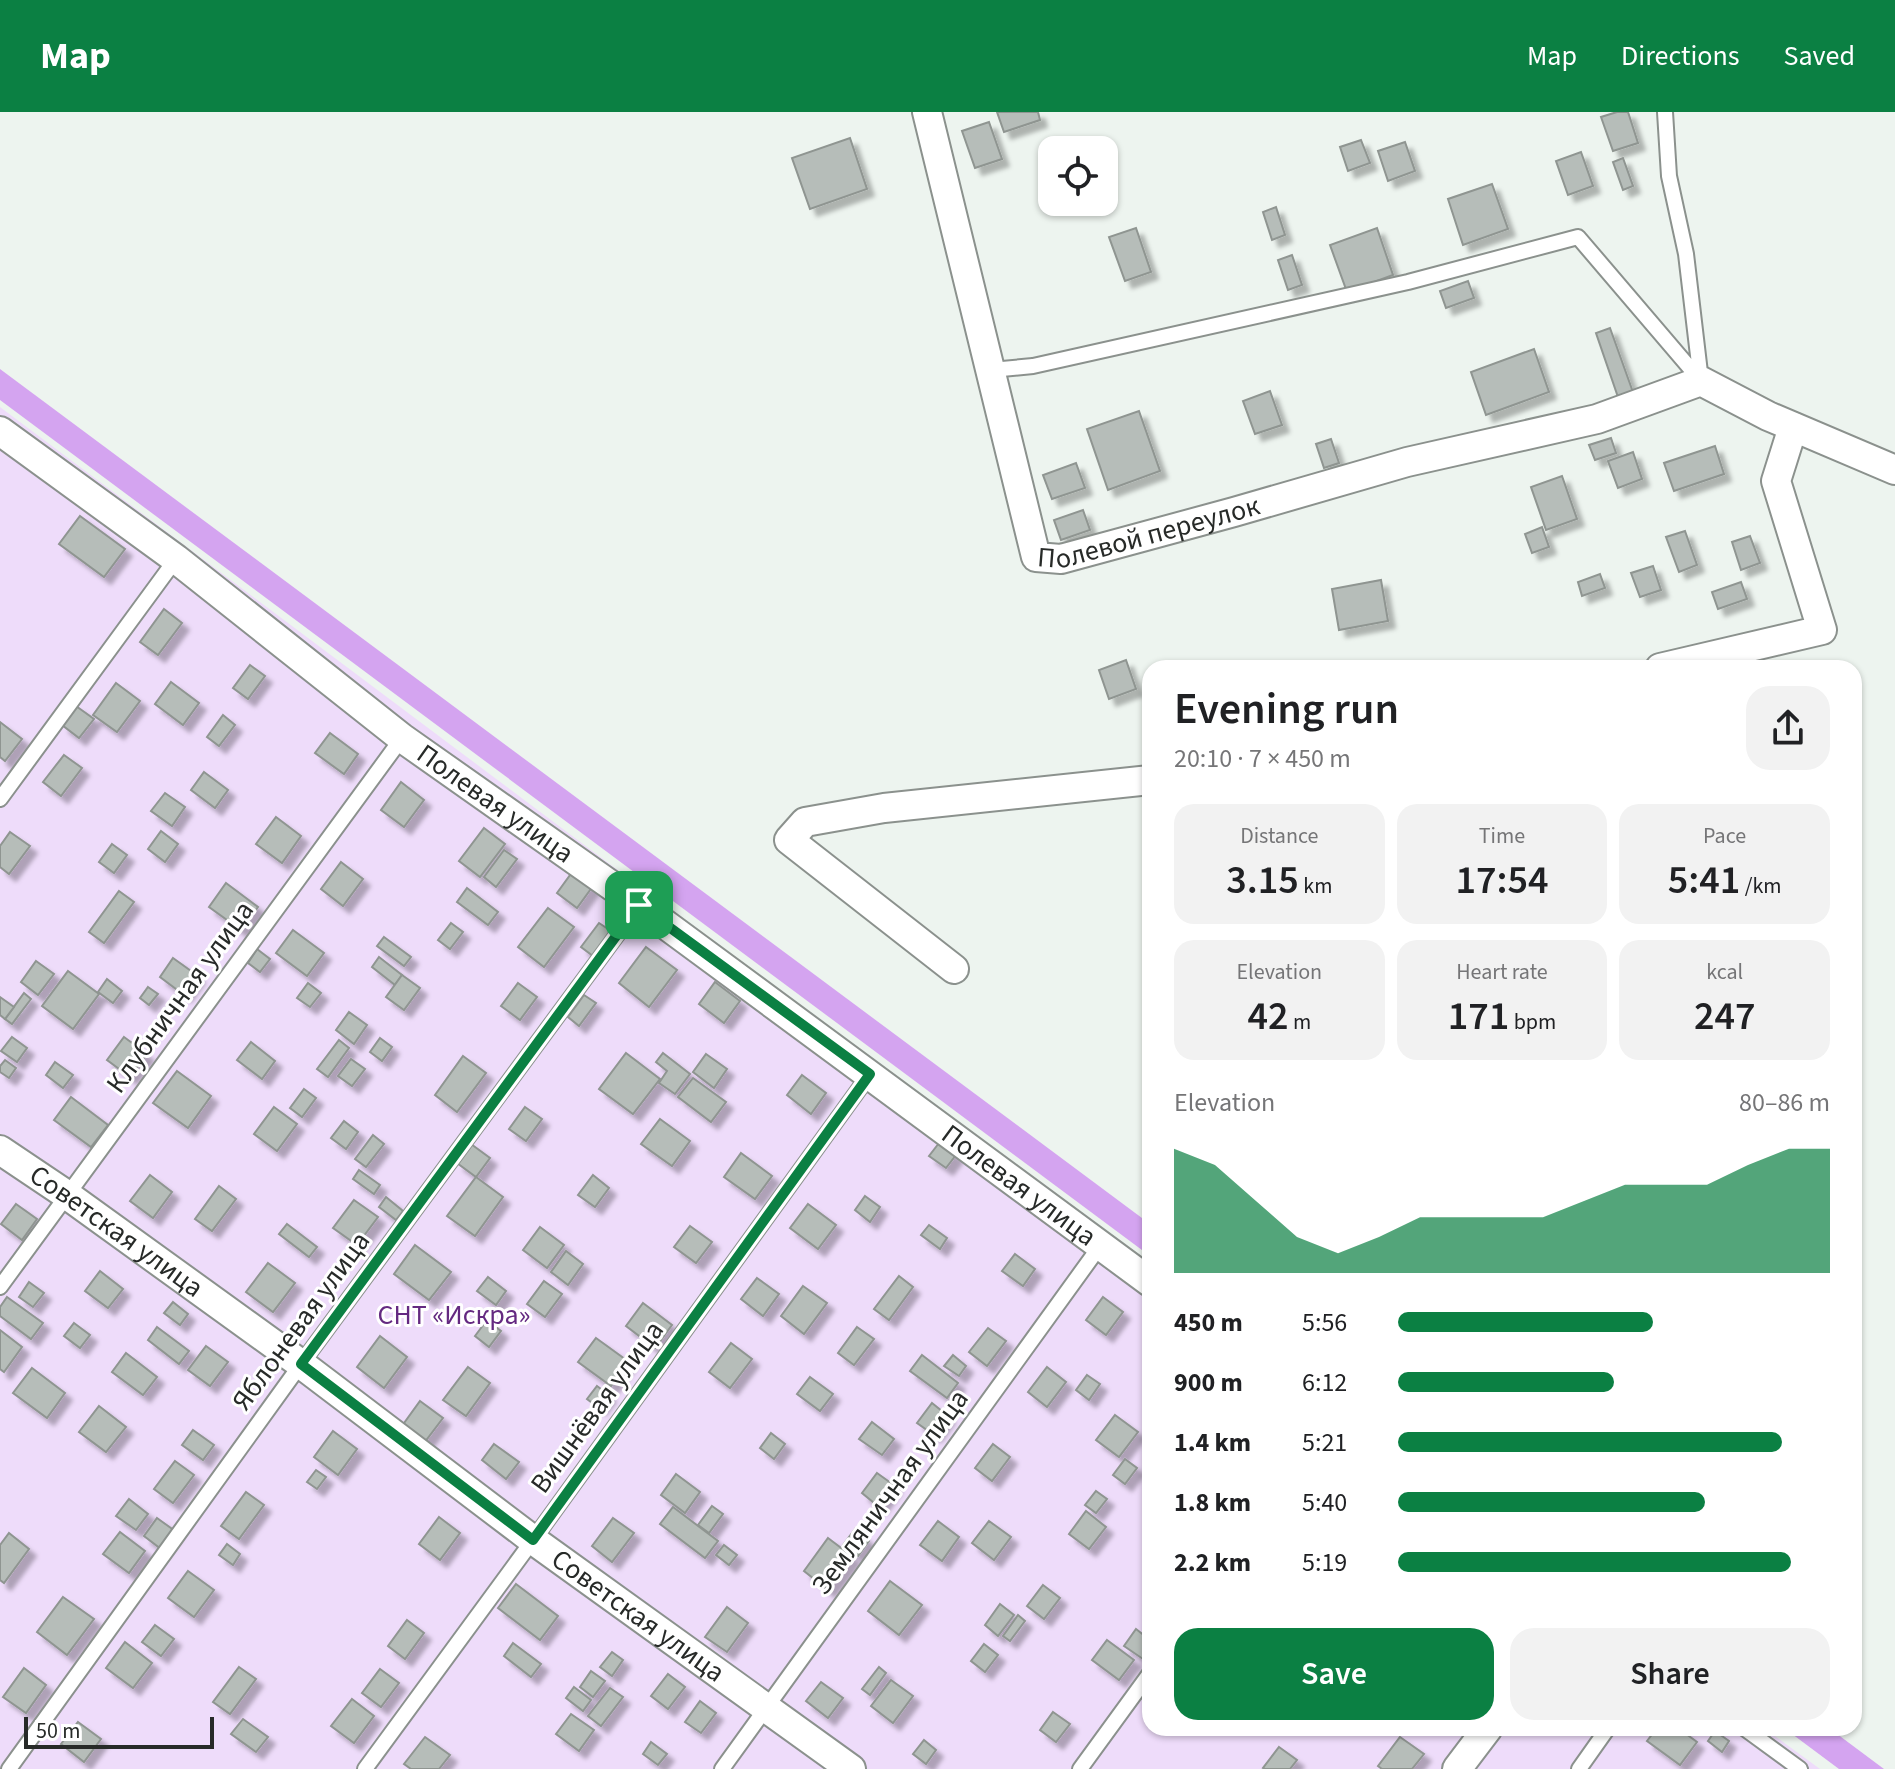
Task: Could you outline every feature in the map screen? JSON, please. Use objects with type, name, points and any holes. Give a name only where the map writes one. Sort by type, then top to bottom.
[{"type":"street","name":"Полевой переулок","points":[[927,112],[1036,557],[1061,559],[1407,462],[1597,419],[1701,381]]},
{"type":"street","points":[[1701,381],[1793,427],[1895,470]]},
{"type":"street","points":[[1694,660],[1822,630],[1776,481],[1793,427]]},
{"type":"street","name":"Полевая улица","points":[[0,431],[176,559],[402,738],[639,905],[1142,1276]]},
{"type":"street","points":[[954,969],[789,840],[805,822],[884,808],[1142,781]]},
{"type":"street","name":"Советская улица","points":[[0,1150],[301,1364],[533,1540],[851,1769]]},
{"type":"street","points":[[1457,1769],[1482,1736]]},
{"type":"lane","points":[[1665,112],[1669,176],[1686,254],[1701,381]]},
{"type":"lane","points":[[991,370],[1033,366],[1408,282],[1578,237],[1701,381]]},
{"type":"lane","points":[[0,799],[176,559]]},
{"type":"lane","name":"Клубничная улица","points":[[0,1287],[402,738]]},
{"type":"lane","name":"Яблоневая улица","points":[[9,1769],[301,1364],[639,905]]},
{"type":"lane","name":"Вишнёвая улица","points":[[365,1769],[870,1074]]},
{"type":"lane","name":"Земляничная улица","points":[[722,1769],[1100,1246]]},
{"type":"lane","points":[[1080,1769],[1142,1684]]},
{"type":"lane","points":[[1579,1769],[1602,1736]]},
{"type":"lane","points":[[1755,1736],[1800,1769]]},
{"type":"green space","name":"СНТ «Искра»","points":[[0,407],[1142,1263],[1142,1736],[1775,1736],[1820,1769],[0,1769]]},
{"type":"shaded area","points":[[0,369],[1142,1218],[1142,1250],[0,400]]},
{"type":"shaded area","points":[[1795,1736],[1840,1736],[1884,1769],[1839,1769]]},
{"type":"building","points":[[997,112],[1038,112],[1040,120],[1004,132]]},
{"type":"building","points":[[1628,112],[1638,143],[1613,151],[1601,117]]},
{"type":"building","points":[[989,122],[1002,159],[975,168],[962,131]]},
{"type":"building","points":[[850,138],[867,189],[810,209],[792,158]]},
{"type":"building","points":[[1361,140],[1370,163],[1348,171],[1340,147]]},
{"type":"building","points":[[1405,142],[1415,171],[1388,181],[1378,151]]},
{"type":"building","points":[[1581,152],[1593,186],[1568,195],[1556,161]]},
{"type":"building","points":[[1623,158],[1633,186],[1623,190],[1613,162]]},
{"type":"building","points":[[1492,184],[1508,229],[1463,245],[1448,199]]},
{"type":"building","points":[[1276,207],[1285,235],[1272,240],[1263,212]]},
{"type":"building","points":[[1136,228],[1151,272],[1125,281],[1109,237]]},
{"type":"building","points":[[1377,228],[1393,275],[1347,292],[1330,245]]},
{"type":"building","points":[[1292,255],[1302,285],[1288,290],[1278,260]]},
{"type":"building","points":[[1468,281],[1474,298],[1446,308],[1440,291]]},
{"type":"building","points":[[1610,328],[1634,395],[1619,400],[1596,333]]},
{"type":"building","points":[[1534,349],[1549,392],[1486,415],[1471,372]]},
{"type":"building","points":[[1270,391],[1282,425],[1255,434],[1243,401]]},
{"type":"building","points":[[1139,411],[1160,471],[1108,490],[1087,429]]},
{"type":"building","points":[[1611,438],[1616,453],[1595,460],[1589,445]]},
{"type":"building","points":[[1331,439],[1339,463],[1324,468],[1316,444]]},
{"type":"building","points":[[1715,446],[1724,474],[1674,491],[1664,463]]},
{"type":"building","points":[[1633,452],[1642,479],[1618,488],[1608,461]]},
{"type":"building","points":[[1076,463],[1085,488],[1052,499],[1043,475]]},
{"type":"building","points":[[1562,476],[1577,519],[1546,530],[1531,487]]},
{"type":"building","points":[[1083,510],[1090,530],[1061,540],[1054,520]]},
{"type":"building","points":[[80,516],[125,549],[104,577],[59,544]]},
{"type":"building","points":[[1542,527],[1549,547],[1532,553],[1525,534]]},
{"type":"building","points":[[1685,531],[1697,565],[1679,572],[1666,537]]},
{"type":"building","points":[[1750,536],[1760,563],[1741,570],[1732,542]]},
{"type":"building","points":[[1653,566],[1661,590],[1640,597],[1631,573]]},
{"type":"building","points":[[1600,574],[1605,588],[1582,596],[1578,582]]},
{"type":"building","points":[[1381,580],[1388,621],[1339,630],[1332,589]]},
{"type":"building","points":[[1741,582],[1747,599],[1718,609],[1712,592]]},
{"type":"building","points":[[164,609],[182,623],[158,655],[140,642]]},
{"type":"building","points":[[1126,660],[1136,689],[1109,699],[1099,670]]},
{"type":"building","points":[[250,665],[265,676],[248,699],[233,688]]},
{"type":"building","points":[[171,682],[199,703],[183,725],[155,704]]},
{"type":"building","points":[[116,683],[140,701],[117,732],[93,715]]},
{"type":"building","points":[[76,706],[94,719],[79,738],[62,725]]},
{"type":"building","points":[[223,715],[235,725],[219,746],[207,737]]},
{"type":"building","points":[[0,722],[22,739],[5,761],[0,757]]},
{"type":"building","points":[[330,733],[358,754],[344,774],[315,753]]},
{"type":"building","points":[[64,755],[82,768],[61,796],[43,782]]},
{"type":"building","points":[[204,772],[228,790],[215,808],[191,790]]},
{"type":"building","points":[[401,782],[424,800],[404,827],[381,810]]},
{"type":"building","points":[[165,793],[185,807],[172,826],[151,811]]},
{"type":"building","points":[[276,817],[301,836],[282,863],[256,844]]},
{"type":"building","points":[[484,828],[505,844],[480,877],[459,861]]},
{"type":"building","points":[[161,831],[178,844],[165,862],[148,849]]},
{"type":"building","points":[[10,832],[30,846],[9,874],[0,867],[0,846]]},
{"type":"building","points":[[112,844],[127,855],[114,873],[99,862]]},
{"type":"building","points":[[504,850],[517,859],[496,887],[484,877]]},
{"type":"building","points":[[341,862],[363,879],[343,906],[321,889]]},
{"type":"building","points":[[573,871],[593,886],[577,908],[557,893]]},
{"type":"building","points":[[226,883],[258,907],[241,930],[209,907]]},
{"type":"building","points":[[467,888],[498,912],[488,925],[457,902]]},
{"type":"building","points":[[119,891],[134,902],[104,943],[89,932]]},
{"type":"building","points":[[548,908],[574,927],[544,967],[518,947]]},
{"type":"building","points":[[451,923],[463,932],[450,949],[438,940]]},
{"type":"building","points":[[599,923],[611,931],[593,956],[581,947]]},
{"type":"building","points":[[293,930],[324,953],[307,976],[276,953]]},
{"type":"building","points":[[384,937],[411,957],[404,966],[377,946]]},
{"type":"building","points":[[646,947],[677,970],[649,1007],[619,983]]},
{"type":"building","points":[[257,949],[270,959],[260,972],[248,963]]},
{"type":"building","points":[[379,957],[402,975],[395,985],[372,967]]},
{"type":"building","points":[[173,958],[198,976],[184,995],[160,977]]},
{"type":"building","points":[[36,961],[54,974],[38,995],[21,982]]},
{"type":"building","points":[[68,971],[99,994],[73,1029],[42,1006]]},
{"type":"building","points":[[402,975],[420,988],[404,1010],[386,997]]},
{"type":"building","points":[[107,979],[122,991],[113,1003],[98,992]]},
{"type":"building","points":[[715,982],[740,1001],[724,1023],[699,1004]]},
{"type":"building","points":[[308,983],[321,993],[310,1007],[297,998]]},
{"type":"building","points":[[518,983],[537,997],[520,1020],[501,1006]]},
{"type":"building","points":[[148,987],[158,994],[149,1005],[140,998]]},
{"type":"building","points":[[24,993],[31,999],[12,1024],[5,1019]]},
{"type":"building","points":[[584,995],[596,1003],[579,1026],[568,1017]]},
{"type":"building","points":[[0,997],[14,1007],[5,1019],[0,1015]]},
{"type":"building","points":[[349,1012],[367,1025],[354,1044],[336,1030]]},
{"type":"building","points":[[12,1037],[27,1048],[17,1062],[1,1051]]},
{"type":"building","points":[[124,1037],[147,1054],[130,1077],[107,1060]]},
{"type":"building","points":[[380,1038],[392,1047],[382,1061],[370,1052]]},
{"type":"building","points":[[339,1040],[349,1048],[328,1077],[317,1069]]},
{"type":"building","points":[[251,1042],[275,1061],[262,1079],[237,1060]]},
{"type":"building","points":[[626,1053],[660,1079],[633,1114],[599,1089]]},
{"type":"building","points":[[663,1053],[690,1074],[675,1094],[659,1083],[667,1071],[656,1062]]},
{"type":"building","points":[[706,1054],[727,1069],[714,1088],[693,1072]]},
{"type":"building","points":[[463,1056],[486,1073],[457,1112],[435,1095]]},
{"type":"building","points":[[351,1059],[365,1069],[352,1086],[338,1076]]},
{"type":"building","points":[[5,1060],[16,1068],[9,1078],[0,1072]]},
{"type":"building","points":[[55,1062],[73,1075],[63,1088],[46,1075]]},
{"type":"building","points":[[177,1071],[211,1096],[188,1128],[153,1103]]},
{"type":"building","points":[[802,1075],[826,1093],[811,1114],[787,1095]]},
{"type":"building","points":[[693,1078],[726,1102],[711,1122],[678,1097]]},
{"type":"building","points":[[304,1089],[316,1098],[302,1117],[290,1108]]},
{"type":"building","points":[[71,1097],[108,1125],[91,1147],[54,1120]]},
{"type":"building","points":[[274,1107],[297,1124],[277,1151],[254,1134]]},
{"type":"building","points":[[525,1107],[542,1119],[526,1141],[509,1129]]},
{"type":"building","points":[[660,1119],[690,1141],[672,1166],[641,1144]]},
{"type":"building","points":[[344,1121],[358,1132],[346,1149],[331,1138]]},
{"type":"building","points":[[373,1135],[384,1144],[366,1167],[355,1159]]},
{"type":"building","points":[[939,1143],[956,1155],[946,1168],[929,1156]]},
{"type":"building","points":[[471,1144],[490,1158],[476,1177],[457,1163]]},
{"type":"building","points":[[741,1153],[772,1176],[755,1199],[724,1177]]},
{"type":"building","points":[[359,1170],[380,1185],[374,1194],[353,1179]]},
{"type":"building","points":[[150,1175],[172,1192],[153,1218],[130,1201]]},
{"type":"building","points":[[593,1175],[609,1188],[595,1207],[578,1195]]},
{"type":"building","points":[[476,1177],[503,1197],[475,1236],[447,1216]]},
{"type":"building","points":[[219,1186],[236,1199],[212,1231],[195,1219]]},
{"type":"building","points":[[865,1196],[880,1207],[870,1222],[855,1210]]},
{"type":"building","points":[[386,1197],[403,1211],[396,1220],[379,1207]]},
{"type":"building","points":[[354,1200],[378,1217],[357,1245],[333,1228]]},
{"type":"building","points":[[16,1204],[37,1219],[22,1240],[1,1224]]},
{"type":"building","points":[[808,1204],[836,1225],[818,1249],[790,1228]]},
{"type":"building","points":[[287,1224],[317,1247],[309,1257],[279,1234]]},
{"type":"building","points":[[929,1225],[947,1238],[940,1249],[921,1235]]},
{"type":"building","points":[[690,1226],[712,1242],[696,1263],[674,1247]]},
{"type":"building","points":[[540,1227],[564,1245],[547,1268],[523,1250]]},
{"type":"building","points":[[415,1245],[451,1272],[429,1300],[394,1274]]},
{"type":"building","points":[[566,1251],[583,1264],[568,1285],[551,1272]]},
{"type":"building","points":[[1015,1254],[1035,1269],[1023,1286],[1002,1271]]},
{"type":"building","points":[[268,1263],[295,1283],[273,1312],[246,1292]]},
{"type":"building","points":[[100,1271],[123,1289],[108,1308],[85,1291]]},
{"type":"building","points":[[899,1276],[913,1287],[889,1320],[874,1309]]},
{"type":"building","points":[[488,1277],[506,1291],[496,1305],[477,1291]]},
{"type":"building","points":[[757,1278],[779,1294],[763,1316],[741,1299]]},
{"type":"building","points":[[544,1281],[562,1294],[545,1317],[527,1304]]},
{"type":"building","points":[[29,1282],[44,1293],[33,1307],[19,1297]]},
{"type":"building","points":[[803,1286],[827,1303],[804,1334],[781,1316]]},
{"type":"building","points":[[7,1297],[43,1323],[31,1339],[0,1316],[0,1307]]},
{"type":"building","points":[[1103,1297],[1123,1312],[1106,1335],[1086,1320]]},
{"type":"building","points":[[173,1302],[188,1314],[180,1325],[164,1313]]},
{"type":"building","points":[[643,1303],[672,1325],[655,1348],[626,1326]]},
{"type":"building","points":[[487,1320],[501,1331],[489,1347],[475,1336]]},
{"type":"building","points":[[74,1323],[90,1335],[80,1348],[64,1336]]},
{"type":"building","points":[[157,1327],[189,1351],[179,1364],[148,1340]]},
{"type":"building","points":[[857,1327],[874,1339],[854,1365],[838,1353]]},
{"type":"building","points":[[988,1328],[1006,1341],[987,1366],[969,1352]]},
{"type":"building","points":[[0,1330],[22,1347],[4,1372],[0,1369]]},
{"type":"building","points":[[380,1336],[407,1357],[384,1388],[357,1367]]},
{"type":"building","points":[[596,1338],[629,1362],[611,1386],[578,1362]]},
{"type":"building","points":[[731,1343],[752,1359],[730,1388],[709,1372]]},
{"type":"building","points":[[206,1346],[228,1362],[210,1386],[188,1370]]},
{"type":"building","points":[[126,1353],[157,1377],[143,1395],[112,1372]]},
{"type":"building","points":[[922,1355],[958,1383],[947,1398],[910,1371]]},
{"type":"building","points":[[953,1355],[966,1366],[959,1376],[944,1366]]},
{"type":"building","points":[[468,1367],[490,1383],[466,1416],[443,1400]]},
{"type":"building","points":[[1047,1367],[1066,1382],[1047,1407],[1028,1392]]},
{"type":"building","points":[[32,1368],[65,1393],[47,1418],[13,1393]]},
{"type":"building","points":[[1087,1375],[1100,1384],[1089,1400],[1076,1390]]},
{"type":"building","points":[[810,1377],[833,1394],[820,1411],[797,1394]]},
{"type":"building","points":[[597,1386],[609,1395],[599,1408],[587,1399]]},
{"type":"building","points":[[420,1401],[443,1418],[421,1447],[399,1430]]},
{"type":"building","points":[[932,1403],[948,1416],[934,1435],[917,1423]]},
{"type":"building","points":[[99,1406],[126,1427],[106,1452],[79,1432]]},
{"type":"building","points":[[1115,1415],[1138,1432],[1119,1457],[1096,1440]]},
{"type":"building","points":[[872,1422],[894,1439],[882,1455],[859,1439]]},
{"type":"building","points":[[193,1430],[214,1445],[203,1460],[182,1445]]},
{"type":"building","points":[[333,1431],[357,1449],[338,1475],[314,1457]]},
{"type":"building","points":[[771,1433],[785,1444],[774,1459],[760,1448]]},
{"type":"building","points":[[494,1444],[519,1462],[506,1479],[482,1460]]},
{"type":"building","points":[[993,1444],[1010,1457],[992,1481],[975,1468]]},
{"type":"building","points":[[1125,1459],[1137,1468],[1125,1484],[1113,1475]]},
{"type":"building","points":[[175,1461],[194,1475],[173,1503],[154,1489]]},
{"type":"building","points":[[316,1470],[326,1477],[317,1489],[307,1482]]},
{"type":"building","points":[[877,1473],[895,1486],[879,1507],[862,1493]]},
{"type":"building","points":[[676,1474],[700,1492],[685,1513],[661,1495]]},
{"type":"building","points":[[1096,1491],[1107,1499],[1096,1513],[1085,1505]]},
{"type":"building","points":[[246,1492],[264,1505],[239,1539],[221,1526]]},
{"type":"building","points":[[129,1499],[148,1514],[136,1530],[116,1516]]},
{"type":"building","points":[[712,1506],[723,1514],[709,1533],[698,1525]]},
{"type":"building","points":[[673,1507],[718,1541],[705,1558],[660,1524]]},
{"type":"building","points":[[1086,1511],[1106,1527],[1089,1549],[1069,1534]]},
{"type":"building","points":[[439,1517],[460,1533],[440,1560],[419,1544]]},
{"type":"building","points":[[157,1518],[175,1531],[161,1549],[144,1536]]},
{"type":"building","points":[[613,1518],[634,1533],[612,1562],[592,1546]]},
{"type":"building","points":[[938,1521],[959,1537],[942,1561],[920,1545]]},
{"type":"building","points":[[989,1521],[1011,1537],[994,1560],[972,1543]]},
{"type":"building","points":[[855,1529],[869,1541],[858,1556],[843,1545]]},
{"type":"building","points":[[120,1532],[145,1551],[129,1573],[103,1554]]},
{"type":"building","points":[[9,1533],[29,1549],[4,1583],[0,1580],[0,1545]]},
{"type":"building","points":[[828,1538],[853,1557],[828,1590],[804,1571]]},
{"type":"building","points":[[227,1544],[240,1554],[233,1565],[219,1555]]},
{"type":"building","points":[[724,1545],[737,1555],[729,1565],[716,1555]]},
{"type":"building","points":[[188,1571],[214,1590],[194,1617],[168,1598]]},
{"type":"building","points":[[890,1581],[922,1605],[899,1635],[868,1611]]},
{"type":"building","points":[[516,1584],[558,1616],[540,1640],[498,1608]]},
{"type":"building","points":[[1043,1585],[1060,1598],[1044,1619],[1027,1606]]},
{"type":"building","points":[[63,1597],[94,1619],[67,1655],[37,1632]]},
{"type":"building","points":[[1000,1604],[1014,1615],[998,1636],[985,1625]]},
{"type":"building","points":[[727,1607],[748,1623],[727,1652],[705,1637]]},
{"type":"building","points":[[1018,1615],[1025,1621],[1010,1641],[1003,1636]]},
{"type":"building","points":[[407,1620],[424,1633],[405,1659],[388,1646]]},
{"type":"building","points":[[155,1625],[174,1639],[161,1656],[142,1642]]},
{"type":"building","points":[[1136,1629],[1142,1634],[1142,1658],[1124,1646]]},
{"type":"building","points":[[1107,1640],[1134,1660],[1119,1680],[1092,1660]]},
{"type":"building","points":[[125,1642],[152,1663],[133,1688],[106,1668]]},
{"type":"building","points":[[513,1643],[541,1664],[531,1677],[504,1656]]},
{"type":"building","points":[[984,1644],[998,1655],[985,1672],[971,1661]]},
{"type":"building","points":[[612,1652],[623,1660],[612,1676],[600,1667]]},
{"type":"building","points":[[239,1667],[256,1679],[230,1714],[213,1702]]},
{"type":"building","points":[[879,1667],[886,1673],[870,1695],[862,1689]]},
{"type":"building","points":[[24,1668],[46,1685],[26,1713],[3,1697]]},
{"type":"building","points":[[380,1669],[399,1683],[381,1707],[362,1693]]},
{"type":"building","points":[[591,1671],[605,1681],[593,1697],[580,1687]]},
{"type":"building","points":[[668,1674],[685,1687],[668,1709],[651,1696]]},
{"type":"building","points":[[891,1680],[913,1696],[893,1723],[871,1706]]},
{"type":"building","points":[[821,1682],[843,1698],[828,1718],[806,1701]]},
{"type":"building","points":[[574,1687],[591,1700],[583,1711],[566,1698]]},
{"type":"building","points":[[610,1688],[623,1697],[601,1726],[588,1716]]},
{"type":"building","points":[[352,1699],[374,1716],[354,1743],[331,1726]]},
{"type":"building","points":[[700,1701],[716,1713],[701,1733],[685,1722]]},
{"type":"building","points":[[1053,1712],[1070,1724],[1056,1742],[1040,1730]]},
{"type":"building","points":[[571,1714],[594,1730],[579,1751],[556,1734]]},
{"type":"building","points":[[243,1719],[268,1737],[256,1752],[231,1734]]},
{"type":"building","points":[[78,1722],[101,1739],[84,1762],[61,1744]]},
{"type":"building","points":[[1651,1736],[1689,1736],[1697,1742],[1680,1765],[1647,1741]]},
{"type":"building","points":[[1712,1736],[1722,1736],[1729,1741],[1722,1752],[1708,1741]]},
{"type":"building","points":[[425,1737],[450,1755],[439,1769],[411,1769],[404,1764]]},
{"type":"building","points":[[1400,1737],[1424,1754],[1412,1769],[1382,1769],[1378,1766]]},
{"type":"building","points":[[924,1740],[936,1750],[926,1764],[913,1754]]},
{"type":"building","points":[[651,1742],[667,1754],[658,1765],[643,1754]]},
{"type":"building","points":[[1279,1747],[1297,1760],[1290,1769],[1263,1768]]},
{"type":"route","points":[[639,905],[870,1074],[533,1540],[301,1364],[639,905]]}]
